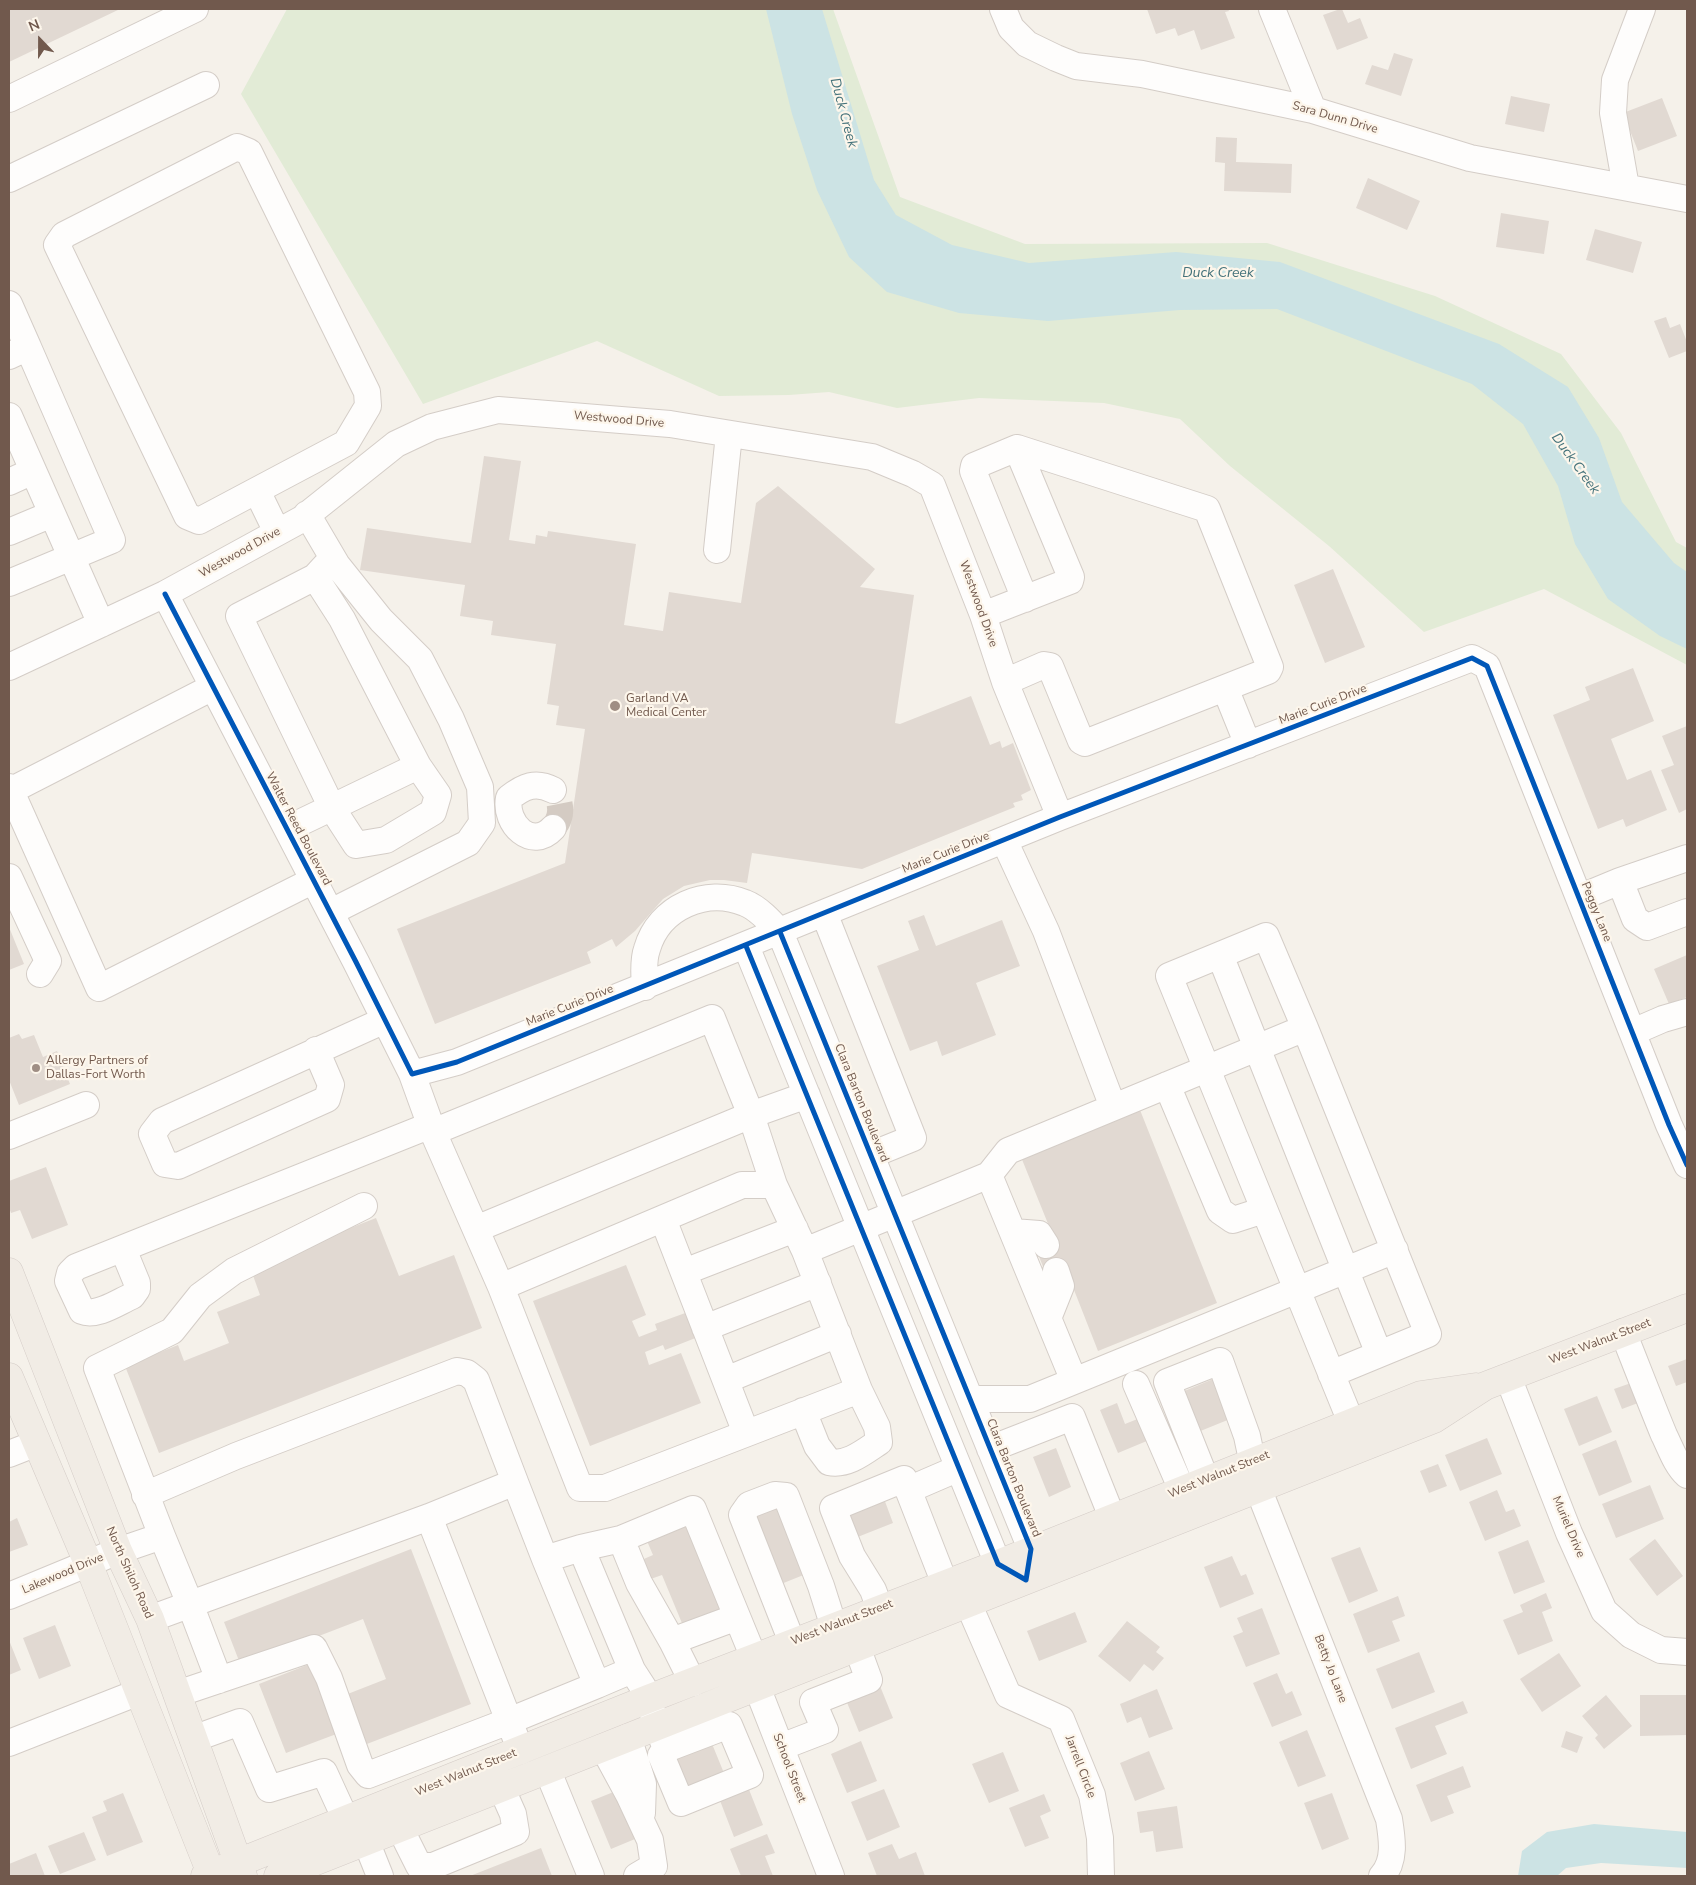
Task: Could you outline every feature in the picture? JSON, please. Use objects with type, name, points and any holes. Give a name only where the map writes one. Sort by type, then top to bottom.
[{"type":"main road","name":"North Shiloh Road","points":[[9,1272],[16,1311],[118,1551],[150,1619],[241,1870]]},
{"type":"main road","name":"West Walnut Street","points":[[278,1876],[313,1870],[366,1841],[615,1742],[662,1737],[757,1687],[1434,1419],[1496,1382],[1687,1308]]},
{"type":"main road","points":[[9,1377],[88,1563],[209,1875]]},
{"type":"main road","name":"West Walnut Street","points":[[209,1875],[241,1870],[346,1820],[792,1642],[998,1564],[1031,1549],[1351,1422],[1422,1395],[1496,1382]]},
{"type":"street","points":[[9,99],[195,9]]},
{"type":"street","points":[[1272,9],[1313,110]]},
{"type":"street","points":[[1626,187],[1613,113],[1615,80],[1642,9]]},
{"type":"street","name":"Sara Dunn Drive","points":[[1007,18],[1027,44],[1076,66],[1142,74],[1313,110],[1470,158],[1687,199]]},
{"type":"street","points":[[9,179],[206,85]]},
{"type":"street","points":[[237,147],[250,152],[367,392],[368,406],[346,443],[257,491],[199,521],[187,516],[57,245],[64,235],[237,147]]},
{"type":"street","points":[[9,304],[18,352],[112,540],[9,583]]},
{"type":"street","name":"Westwood Drive","points":[[9,667],[165,594],[277,532],[307,514],[396,444],[432,427],[498,410],[670,424],[872,457],[913,474],[932,485],[983,616],[1005,682],[1060,818]]},
{"type":"street","points":[[10,424],[101,624]]},
{"type":"street","points":[[717,550],[729,434]]},
{"type":"street","points":[[983,616],[1070,581],[1071,577],[1017,448]]},
{"type":"street","points":[[1005,682],[1044,665],[1050,666],[1081,741],[1085,743],[1268,671],[1270,667],[1207,509],[1017,448],[974,466],[973,471],[1025,598]]},
{"type":"street","points":[[9,482],[33,471]]},
{"type":"street","points":[[257,491],[277,532]]},
{"type":"street","points":[[9,532],[52,514]]},
{"type":"street","points":[[307,514],[333,559],[381,620],[420,659],[450,719],[480,787],[482,823],[468,843]]},
{"type":"street","points":[[315,577],[342,619],[418,766],[438,795],[432,812],[386,840],[356,845],[332,808],[239,616],[315,577],[333,559]]},
{"type":"street","name":"Walter Reed Boulevard","points":[[165,594],[314,880],[412,1074],[432,1128],[501,1287],[580,1488],[605,1488],[746,1433]]},
{"type":"street","name":"Marie Curie Drive","points":[[412,1074],[457,1062],[1004,840],[1472,658],[1487,666]]},
{"type":"street","name":"Peggy Lane","points":[[1487,666],[1633,1032],[1678,1121],[1687,1165]]},
{"type":"street","points":[[213,687],[10,789],[99,988],[314,880]]},
{"type":"street","points":[[1225,688],[1248,745]]},
{"type":"street","points":[[287,829],[418,766]]},
{"type":"street","points":[[481,805],[509,798],[524,787],[532,785],[547,786],[554,790]]},
{"type":"street","points":[[509,798],[507,808],[517,828],[526,834],[534,836],[542,835],[553,828]]},
{"type":"street","points":[[330,912],[468,843],[517,828]]},
{"type":"street","points":[[1004,840],[1046,931],[1113,1107]]},
{"type":"street","points":[[1580,898],[1620,881],[1687,858]]},
{"type":"street","points":[[9,877],[48,961],[40,974]]},
{"type":"street","points":[[1620,881],[1636,918],[1647,927],[1687,912]]},
{"type":"street","points":[[645,986],[644,973],[647,949],[657,926],[675,909],[697,899],[722,896],[746,903],[766,917],[780,932]]},
{"type":"street","points":[[824,913],[912,1138],[871,1155]]},
{"type":"street","name":"Clara Barton Boulevard","points":[[780,932],[1031,1549],[1026,1580]]},
{"type":"street","points":[[1332,1374],[1428,1334],[1266,936],[1169,976],[1351,1422]]},
{"type":"street","points":[[746,946],[998,1564],[1026,1580]]},
{"type":"street","points":[[1220,955],[1379,1354]]},
{"type":"street","points":[[1633,1032],[1662,1019],[1687,1012]]},
{"type":"street","points":[[123,1249],[712,1018],[751,1115],[774,1185],[818,1283],[877,1428],[879,1442],[857,1456],[839,1464],[829,1462],[817,1446],[803,1412]]},
{"type":"street","points":[[316,1050],[331,1085],[326,1099],[178,1166],[165,1164],[152,1134],[162,1121],[316,1050],[385,1020]]},
{"type":"street","points":[[684,1272],[800,1240],[861,1228],[988,1175],[1008,1151],[1305,1028]]},
{"type":"street","points":[[1167,1085],[1220,1211],[1234,1220],[1264,1210]]},
{"type":"street","points":[[476,1229],[751,1115],[807,1095]]},
{"type":"street","points":[[9,1136],[86,1105]]},
{"type":"street","points":[[988,1175],[1049,1316],[1074,1382]]},
{"type":"street","points":[[501,1287],[742,1186],[774,1185]]},
{"type":"street","points":[[219,1680],[145,1495],[97,1368],[172,1331],[200,1296],[234,1272],[364,1206]]},
{"type":"street","points":[[663,1219],[746,1433],[860,1390]]},
{"type":"street","points":[[1013,1232],[1039,1234],[1046,1245]]},
{"type":"street","points":[[970,1399],[1030,1398],[1074,1382],[1395,1250]]},
{"type":"street","points":[[1049,1316],[1061,1286],[1056,1271]]},
{"type":"street","points":[[706,1328],[818,1283]]},
{"type":"street","points":[[1624,1332],[1652,1407],[1671,1450],[1682,1471],[1687,1475]]},
{"type":"street","points":[[726,1380],[838,1334]]},
{"type":"street","name":"Betty Jo Lane","points":[[1194,1485],[1167,1382],[1220,1361],[1247,1436],[1258,1488],[1389,1819],[1393,1843],[1388,1870],[1382,1876]]},
{"type":"street","points":[[145,1495],[236,1456],[457,1371],[467,1373],[476,1380],[514,1482],[597,1685]]},
{"type":"street","name":"Muriel Drive","points":[[1496,1382],[1569,1533],[1604,1611],[1630,1635],[1661,1650],[1687,1652]]},
{"type":"street","points":[[1136,1384],[1194,1485]]},
{"type":"street","points":[[990,1449],[1072,1417],[1112,1517]]},
{"type":"street","points":[[9,1454],[36,1443]]},
{"type":"street","points":[[908,1490],[959,1468]]},
{"type":"street","points":[[880,1609],[873,1590],[852,1556],[833,1508],[904,1479],[945,1584]]},
{"type":"street","points":[[150,1619],[428,1517],[514,1482]]},
{"type":"street","points":[[792,1642],[742,1515],[749,1505],[775,1495],[786,1496],[821,1586],[834,1627]]},
{"type":"street","name":"School Street","points":[[621,1539],[693,1509],[754,1658],[757,1687],[831,1876]]},
{"type":"street","points":[[428,1517],[521,1751]]},
{"type":"street","name":"Lakewood Drive","points":[[9,1596],[118,1551],[162,1536]]},
{"type":"street","points":[[545,1559],[621,1539],[639,1583],[693,1683]]},
{"type":"street","points":[[581,1548],[632,1670],[643,1687],[662,1737]]},
{"type":"street","name":"Jarrell Circle","points":[[968,1603],[1008,1695],[1061,1719],[1092,1796],[1100,1838],[1101,1876]]},
{"type":"street","points":[[672,1641],[737,1617]]},
{"type":"street","points":[[781,1747],[825,1730],[813,1702],[869,1680],[857,1647]]},
{"type":"street","points":[[177,1694],[314,1648],[329,1678],[360,1765],[368,1775],[509,1721],[632,1670]]},
{"type":"street","points":[[9,1744],[139,1692]]},
{"type":"street","points":[[193,1739],[240,1722],[269,1790],[324,1772],[346,1820]]},
{"type":"street","points":[[464,1738],[476,1769]]},
{"type":"street","points":[[615,1742],[629,1795],[650,1840],[654,1866],[637,1876]]},
{"type":"street","points":[[547,1769],[591,1876]]},
{"type":"street","points":[[400,1828],[419,1866],[434,1866],[516,1832],[513,1814],[502,1787]]},
{"type":"street","points":[[366,1841],[380,1876]]},
{"type":"green space","points":[[287,9],[833,9],[900,197],[1025,244],[1267,243],[1435,296],[1561,354],[1621,433],[1676,542],[1687,548],[1687,665],[1544,589],[1424,632],[1329,546],[1230,466],[1180,419],[1104,403],[979,398],[897,408],[829,392],[789,395],[719,396],[597,341],[423,404],[241,94]]},
{"type":"water","name":"Duck Creek","points":[[766,9],[822,9],[874,180],[896,215],[952,245],[1029,263],[1176,252],[1280,262],[1499,344],[1568,387],[1599,438],[1622,502],[1674,563],[1687,572],[1687,649],[1660,636],[1608,599],[1575,544],[1558,486],[1523,424],[1472,384],[1277,309],[1180,310],[1048,321],[959,313],[887,292],[849,257],[817,190],[792,114]]},
{"type":"water","points":[[1594,1824],[1687,1832],[1687,1868],[1601,1863],[1566,1868],[1557,1876],[1518,1876],[1522,1851],[1547,1832]]},
{"type":"building","points":[[9,9],[120,9],[9,62]]},
{"type":"building","points":[[1147,9],[1228,9],[1229,11],[1225,12],[1235,38],[1201,50],[1194,30],[1178,36],[1175,28],[1156,34]]},
{"type":"building","points":[[1342,9],[1348,23],[1360,18],[1368,38],[1337,50],[1323,15]]},
{"type":"building","points":[[1394,53],[1413,59],[1401,96],[1365,84],[1372,65],[1388,70]]},
{"type":"building","points":[[1511,96],[1550,104],[1544,132],[1505,124]]},
{"type":"building","points":[[1662,98],[1677,136],[1638,151],[1623,113]]},
{"type":"building","points":[[1216,137],[1237,138],[1236,162],[1292,164],[1291,193],[1224,191],[1225,163],[1215,162]]},
{"type":"building","points":[[1368,178],[1420,201],[1407,230],[1356,208]]},
{"type":"building","points":[[1501,213],[1549,221],[1544,254],[1496,247]]},
{"type":"building","points":[[1595,229],[1642,242],[1633,273],[1586,260]]},
{"type":"building","points":[[1666,317],[1670,328],[1680,324],[1687,342],[1687,351],[1669,358],[1654,321]]},
{"type":"building","points":[[484,456],[521,461],[509,540],[535,544],[536,535],[547,537],[548,531],[636,544],[624,625],[663,631],[669,592],[741,603],[756,503],[778,486],[875,569],[860,587],[914,595],[895,723],[900,724],[971,696],[990,745],[1000,741],[1002,748],[1013,743],[1031,790],[1021,795],[1023,800],[1013,803],[1015,807],[862,869],[752,853],[747,883],[710,880],[684,886],[663,899],[635,931],[616,947],[612,939],[587,952],[591,963],[435,1024],[397,929],[565,863],[585,729],[556,725],[559,706],[547,704],[556,644],[491,635],[493,621],[460,616],[465,585],[360,570],[367,528],[471,543]]},
{"type":"building","points":[[1333,569],[1365,647],[1325,663],[1294,585]]},
{"type":"building","points":[[1633,668],[1654,721],[1611,739],[1627,780],[1651,770],[1667,810],[1626,827],[1623,819],[1598,829],[1553,715],[1590,700],[1585,687]]},
{"type":"building","points":[[1687,726],[1687,809],[1679,813],[1661,770],[1674,765],[1662,736]]},
{"type":"building","points":[[924,915],[936,946],[1002,920],[1020,966],[976,983],[996,1035],[942,1056],[937,1041],[910,1051],[877,966],[919,950],[908,921]]},
{"type":"building","points":[[9,927],[24,964],[9,970]]},
{"type":"building","points":[[1687,955],[1687,997],[1669,1004],[1654,969]]},
{"type":"building","name":"Allergy Partners of Dallas-Fort Worth","points":[[19,1034],[22,1039],[34,1035],[43,1057],[57,1051],[70,1084],[19,1105],[9,1080],[9,1038]]},
{"type":"building","points":[[1140,1110],[1217,1303],[1098,1351],[1065,1267],[1046,1274],[1036,1249],[1055,1241],[1021,1157]]},
{"type":"building","points":[[46,1167],[68,1225],[32,1239],[20,1210],[11,1213],[9,1207],[9,1181]]},
{"type":"building","points":[[376,1218],[399,1276],[454,1255],[482,1328],[159,1453],[125,1366],[178,1345],[184,1361],[229,1343],[217,1312],[260,1295],[250,1267]]},
{"type":"building","points":[[626,1265],[646,1315],[632,1321],[639,1337],[657,1330],[655,1324],[688,1312],[698,1337],[665,1350],[663,1345],[645,1352],[649,1365],[681,1353],[701,1403],[590,1446],[533,1301]]},
{"type":"building","points":[[1687,1359],[1687,1382],[1676,1386],[1668,1366]]},
{"type":"building","points":[[1218,1377],[1235,1417],[1198,1432],[1182,1392]]},
{"type":"building","points":[[1631,1383],[1638,1403],[1622,1409],[1614,1389]]},
{"type":"building","points":[[1597,1396],[1612,1432],[1579,1446],[1564,1409]]},
{"type":"building","points":[[1117,1403],[1125,1424],[1145,1416],[1154,1438],[1118,1453],[1100,1410]]},
{"type":"building","points":[[1487,1438],[1502,1474],[1460,1491],[1445,1455]]},
{"type":"building","points":[[1616,1440],[1632,1482],[1599,1496],[1582,1454]]},
{"type":"building","points":[[1056,1448],[1071,1487],[1049,1497],[1033,1457]]},
{"type":"building","points":[[1438,1464],[1447,1486],[1429,1493],[1420,1471]]},
{"type":"building","points":[[1650,1485],[1664,1519],[1616,1538],[1602,1504]]},
{"type":"building","points":[[1497,1490],[1506,1512],[1514,1509],[1521,1526],[1485,1541],[1469,1502]]},
{"type":"building","points":[[883,1496],[893,1523],[850,1540],[840,1513]]},
{"type":"building","points":[[778,1503],[806,1574],[776,1586],[748,1515]]},
{"type":"building","points":[[17,1518],[28,1545],[9,1552],[9,1522]]},
{"type":"building","points":[[686,1526],[722,1613],[684,1628],[662,1575],[645,1581],[637,1562],[653,1555],[647,1541]]},
{"type":"building","points":[[1655,1539],[1683,1576],[1657,1596],[1629,1559]]},
{"type":"building","points":[[1528,1540],[1545,1582],[1514,1594],[1498,1552]]},
{"type":"building","points":[[1360,1547],[1378,1591],[1349,1603],[1331,1558]]},
{"type":"building","points":[[411,1549],[471,1704],[359,1747],[340,1697],[386,1679],[363,1619],[241,1666],[224,1622]]},
{"type":"building","points":[[1232,1556],[1241,1576],[1246,1574],[1254,1594],[1220,1608],[1204,1567]]},
{"type":"building","points":[[1546,1593],[1552,1608],[1542,1612],[1553,1641],[1518,1655],[1503,1620],[1523,1612],[1520,1605]]},
{"type":"building","points":[[1398,1596],[1405,1616],[1392,1621],[1400,1641],[1368,1653],[1353,1614]]},
{"type":"building","points":[[1262,1608],[1280,1654],[1246,1667],[1233,1636],[1243,1632],[1237,1618]]},
{"type":"building","points":[[1075,1612],[1087,1642],[1039,1661],[1027,1631]]},
{"type":"building","points":[[1127,1621],[1160,1647],[1156,1652],[1164,1658],[1153,1671],[1144,1664],[1130,1682],[1098,1656]]},
{"type":"building","points":[[55,1625],[71,1666],[39,1679],[23,1638]]},
{"type":"building","points":[[9,1640],[21,1670],[9,1675]]},
{"type":"building","points":[[1419,1652],[1435,1692],[1392,1709],[1376,1669]]},
{"type":"building","points":[[1559,1653],[1581,1686],[1542,1712],[1520,1679]]},
{"type":"building","points":[[312,1663],[339,1733],[286,1753],[259,1684]]},
{"type":"building","points":[[1277,1673],[1286,1694],[1292,1691],[1302,1715],[1272,1727],[1253,1683]]},
{"type":"building","points":[[880,1686],[893,1718],[859,1732],[846,1700]]},
{"type":"building","points":[[1157,1689],[1173,1729],[1149,1738],[1141,1717],[1127,1723],[1120,1704]]},
{"type":"building","points":[[1606,1695],[1632,1726],[1604,1749],[1595,1738],[1598,1735],[1582,1716]]},
{"type":"building","points":[[1640,1695],[1687,1695],[1687,1735],[1640,1736]]},
{"type":"building","points":[[1463,1701],[1468,1713],[1435,1726],[1447,1754],[1411,1769],[1395,1728]]},
{"type":"building","points":[[1307,1730],[1326,1776],[1298,1787],[1279,1742]]},
{"type":"building","points":[[1566,1731],[1583,1737],[1577,1753],[1561,1747]]},
{"type":"building","points":[[710,1739],[726,1778],[683,1796],[667,1757]]},
{"type":"building","points":[[861,1741],[877,1781],[847,1793],[831,1754]]},
{"type":"building","points":[[1149,1751],[1165,1789],[1135,1801],[1120,1763]]},
{"type":"building","points":[[1003,1752],[1019,1791],[989,1803],[972,1764]]},
{"type":"building","points":[[1463,1766],[1471,1787],[1447,1796],[1454,1813],[1431,1822],[1416,1785]]},
{"type":"building","points":[[748,1787],[763,1825],[734,1837],[719,1798]]},
{"type":"building","points":[[884,1789],[900,1827],[867,1841],[851,1802]]},
{"type":"building","points":[[616,1791],[635,1839],[611,1849],[591,1801]]},
{"type":"building","points":[[123,1793],[143,1842],[107,1856],[92,1817],[107,1811],[103,1801]]},
{"type":"building","points":[[1332,1793],[1349,1839],[1322,1850],[1304,1803]]},
{"type":"building","points":[[1044,1794],[1051,1811],[1040,1816],[1049,1838],[1025,1847],[1009,1808]]},
{"type":"building","points":[[1177,1806],[1183,1848],[1156,1852],[1153,1831],[1140,1833],[1137,1812]]},
{"type":"building","points":[[84,1832],[96,1860],[60,1874],[48,1846]]},
{"type":"building","points":[[767,1834],[775,1853],[765,1856],[773,1876],[741,1876],[730,1849]]},
{"type":"building","points":[[892,1844],[899,1859],[916,1852],[925,1876],[877,1876],[868,1853]]},
{"type":"building","points":[[541,1848],[552,1876],[470,1876]]},
{"type":"building","points":[[36,1853],[45,1876],[9,1876],[9,1864]]},
{"type":"tunnel","points":[[553,790],[560,804],[560,814],[553,828]]},
{"type":"cycle path","points":[[165,594],[412,1074],[457,1062],[1060,817],[1472,658],[1487,666],[1669,1125],[1687,1165]]},
{"type":"cycle path","points":[[746,946],[998,1564],[1026,1580],[1031,1549],[780,932]]},
{"type":"place","name":"Garland VA Medical Center","points":[[615,706]]},
{"type":"place","name":"Allergy Partners of Dallas-Fort Worth","points":[[36,1068]]}]
